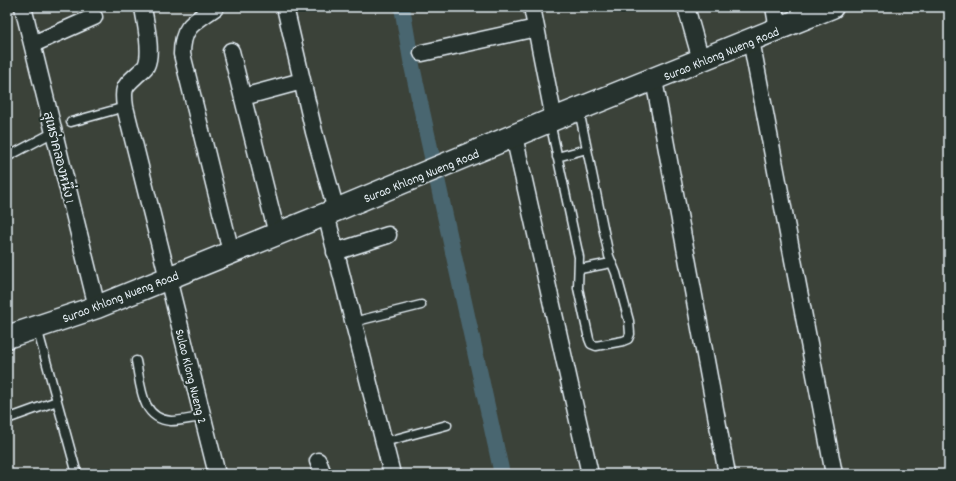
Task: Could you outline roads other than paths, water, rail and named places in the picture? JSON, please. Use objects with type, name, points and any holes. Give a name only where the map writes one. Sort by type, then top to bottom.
[{"type":"main road","name":"Surao Khlong Nueng Road","points":[[7,337],[97,307],[832,7]]},
{"type":"street","name":"สุเหร่าคลองหนึ่ง 1","points":[[23,7],[97,307]]},
{"type":"street","name":"Sulao Klong Nueng 2","points":[[143,7],[148,39],[148,56],[146,66],[127,84],[123,93],[125,107],[216,474]]},
{"type":"street","points":[[216,7],[190,25],[182,43],[182,54],[231,252]]},
{"type":"street","points":[[532,7],[552,120]]},
{"type":"street","points":[[686,7],[701,60]]},
{"type":"street","points":[[774,7],[778,29]]},
{"type":"street","points":[[287,8],[331,212],[335,252],[392,474]]},
{"type":"street","points":[[33,44],[94,17]]},
{"type":"street","points":[[422,52],[536,28]]},
{"type":"street","points":[[751,40],[834,474]]},
{"type":"street","points":[[231,50],[277,234]]},
{"type":"street","points":[[654,80],[727,474]]},
{"type":"street","points":[[243,97],[302,81]]},
{"type":"street","points":[[514,136],[590,474]]},
{"type":"street","points":[[335,252],[388,235]]},
{"type":"lane","points":[[71,122],[125,107]]},
{"type":"lane","points":[[552,120],[557,157],[579,257],[580,269],[578,288],[589,339],[591,344],[596,346],[622,341],[628,339],[630,334],[629,321],[616,273],[611,264],[579,109]]},
{"type":"lane","points":[[7,157],[54,132]]},
{"type":"lane","points":[[557,157],[587,149]]},
{"type":"lane","points":[[580,269],[611,264]]},
{"type":"lane","points":[[353,322],[421,305]]},
{"type":"lane","points":[[37,328],[77,474]]},
{"type":"lane","points":[[136,360],[145,405],[151,413],[160,419],[172,421],[202,417]]},
{"type":"lane","points":[[7,419],[57,401]]},
{"type":"lane","points":[[384,442],[447,425]]},
{"type":"waterway","points":[[402,7],[412,66],[502,474]]}]
